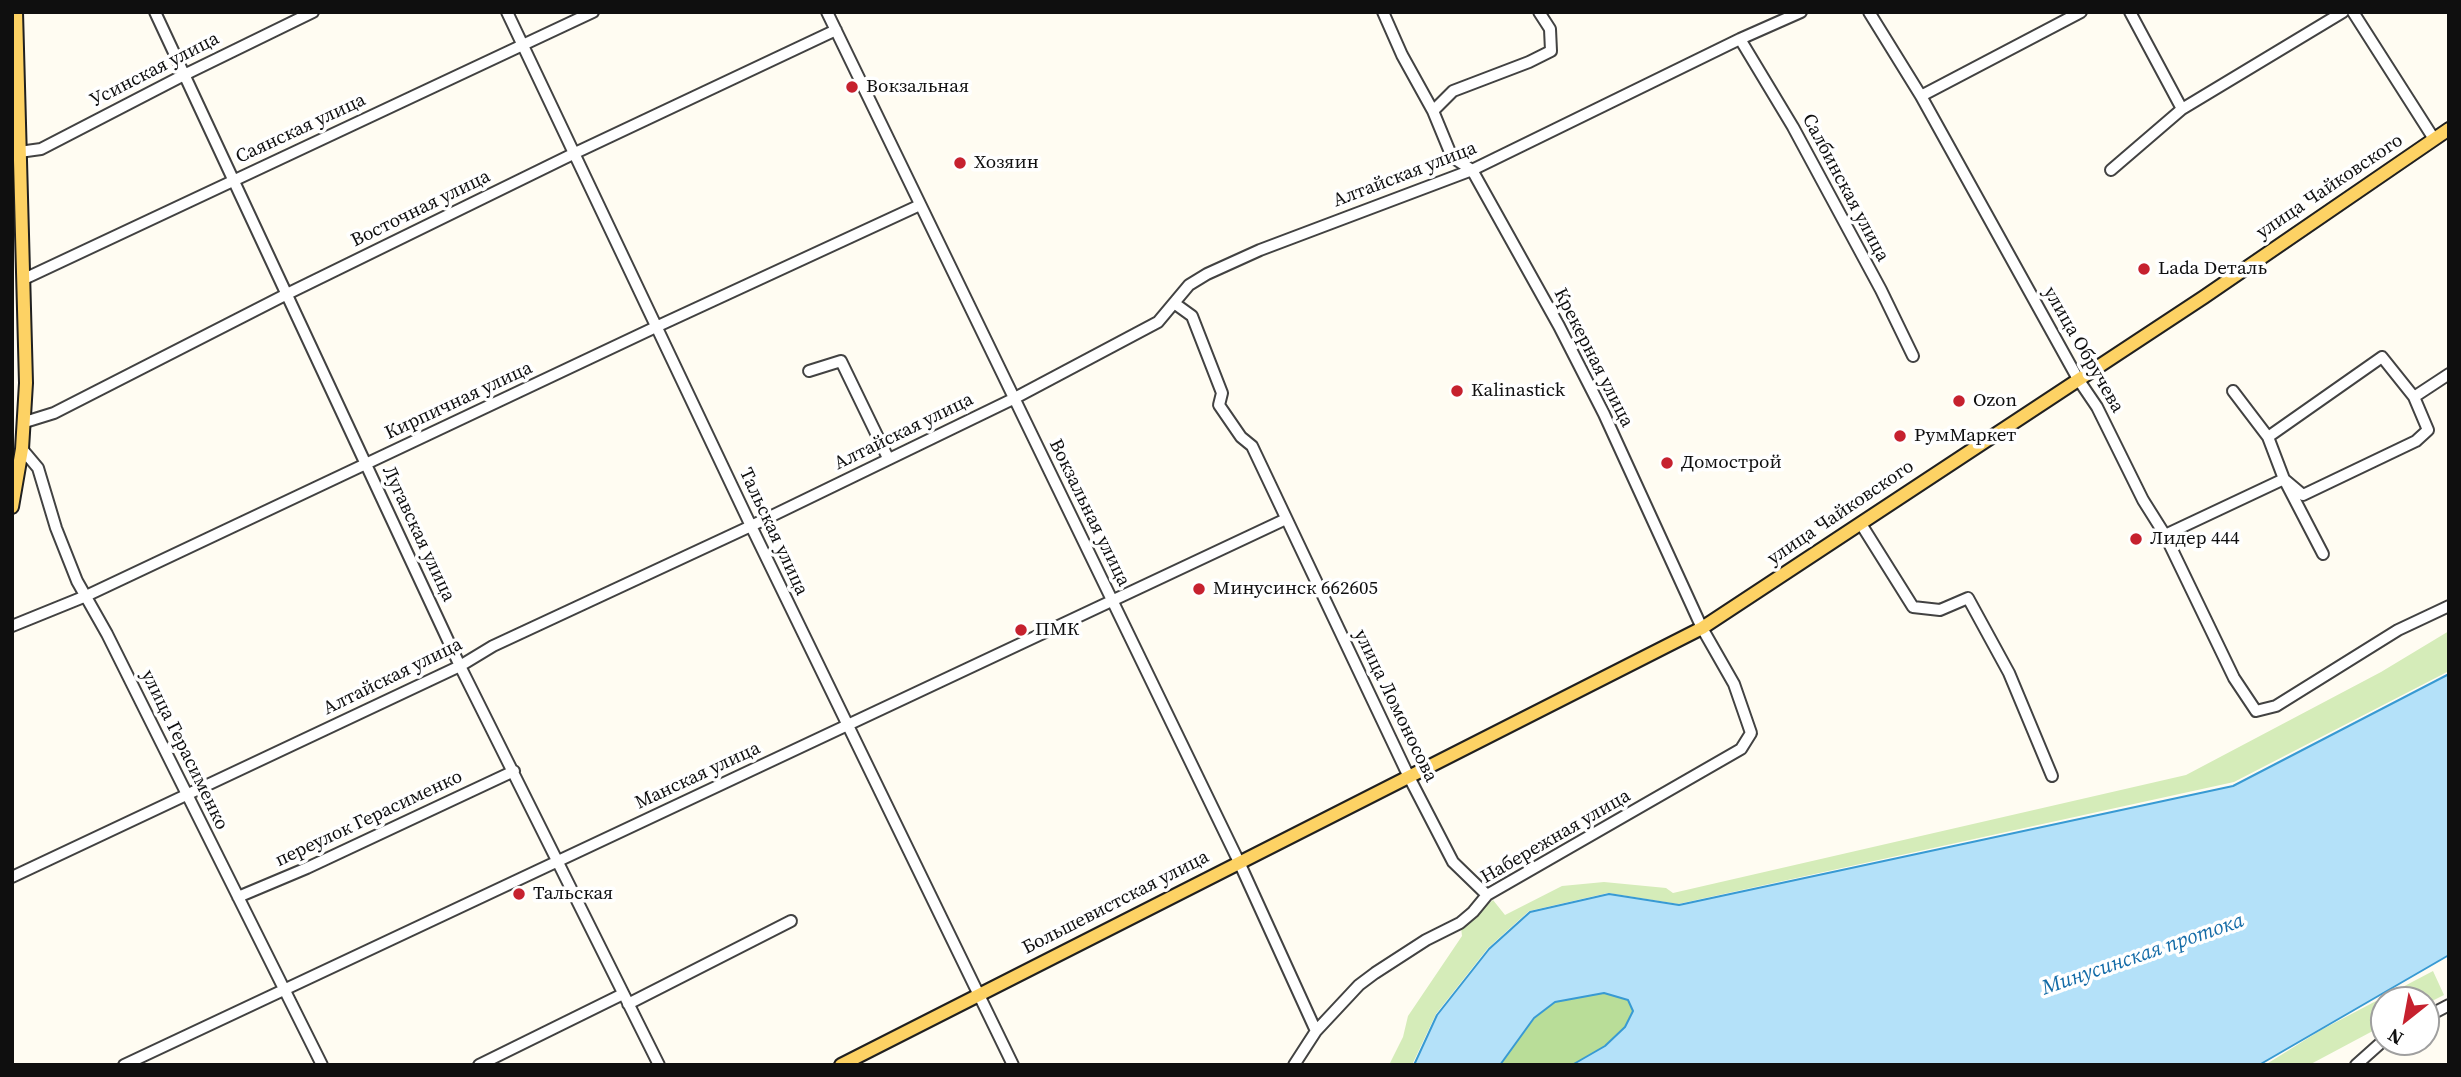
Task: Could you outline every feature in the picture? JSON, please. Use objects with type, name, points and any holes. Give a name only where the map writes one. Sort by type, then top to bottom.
[{"type":"main road","points":[[13,498],[22,449],[26,345],[16,153],[14,12]]},
{"type":"main road","name":"улица Чайковского","points":[[1409,777],[1702,628],[2204,297],[2449,129]]},
{"type":"main road","name":"Большевистская улица","points":[[842,1065],[1409,777]]},
{"type":"street","name":"Лугавская улица","points":[[155,12],[460,666],[659,1065]]},
{"type":"street","name":"Усинская улица","points":[[16,153],[41,149],[313,12]]},
{"type":"street","name":"Тальская улица","points":[[507,12],[847,726],[1013,1065]]},
{"type":"street","name":"Саянская улица","points":[[24,279],[593,12]]},
{"type":"street","name":"Вокзальная улица","points":[[827,12],[1239,862],[1316,1031]]},
{"type":"street","name":"Крекерная улица","points":[[1383,12],[1402,55],[1433,111],[1452,158],[1472,170],[1559,326],[1604,414],[1702,628],[1734,684],[1751,733]]},
{"type":"street","points":[[1433,111],[1453,91],[1551,51],[1550,30],[1539,12]]},
{"type":"street","name":"Алтайская улица","points":[[12,877],[460,666],[494,646],[1013,399],[1158,322],[1189,285],[1260,250],[1472,170],[1741,38],[1801,12]]},
{"type":"street","name":"улица Обручева","points":[[1869,12],[1921,96],[2078,379],[2097,407],[2143,500],[2165,535],[2234,678],[2256,711],[2276,706],[2398,630],[2449,606]]},
{"type":"street","points":[[1921,96],[2081,12]]},
{"type":"street","points":[[2130,12],[2182,109]]},
{"type":"street","points":[[2111,170],[2182,109],[2343,12]]},
{"type":"street","points":[[2353,12],[2434,139]]},
{"type":"street","name":"Восточная улица","points":[[24,422],[54,413],[287,294],[835,30]]},
{"type":"street","name":"Салбинская улица","points":[[1741,38],[1799,139],[1913,356]]},
{"type":"street","name":"Кирпичная улица","points":[[12,626],[86,596],[920,205]]},
{"type":"street","name":"улица Ломоносова","points":[[1174,303],[1192,316],[1222,393],[1219,405],[1241,437],[1252,446],[1409,777],[1453,862],[1487,895]]},
{"type":"street","points":[[2268,437],[2382,357],[2414,397],[2428,430],[2416,441],[2303,495],[2284,479]]},
{"type":"street","points":[[808,371],[841,361],[888,458]]},
{"type":"street","points":[[2414,397],[2449,374]]},
{"type":"street","points":[[2233,391],[2268,437],[2284,479],[2323,554]]},
{"type":"street","name":"улица Герасименко","points":[[22,449],[38,468],[56,528],[77,581],[107,634],[322,1065]]},
{"type":"street","points":[[2165,535],[2284,479]]},
{"type":"street","name":"Манская улица","points":[[124,1065],[1286,519]]},
{"type":"street","points":[[1861,524],[1913,607],[1941,610],[1968,598],[2009,673],[2052,776]]},
{"type":"street","name":"Набережная улица","points":[[1294,1065],[1316,1031],[1359,985],[1426,940],[1460,923],[1487,895],[1741,749],[1751,733]]},
{"type":"street","name":"переулок Герасименко","points":[[237,897],[307,868],[514,771]]},
{"type":"street","points":[[478,1065],[791,921]]},
{"type":"street","points":[[2356,1065],[2370,1052]]},
{"type":"green space","points":[[2449,631],[2449,671],[2234,782],[1678,904],[1608,893],[1529,911],[1488,948],[1436,1014],[1412,1065],[1389,1065],[1403,1037],[1408,1016],[1462,936],[1461,927],[1493,900],[1505,915],[1562,886],[1604,882],[1666,888],[1673,893],[2186,775],[2381,672]]},
{"type":"green space","points":[[2433,971],[2440,986],[2405,986]]},
{"type":"green space","points":[[1604,993],[1628,1000],[1633,1010],[1625,1027],[1605,1046],[1572,1065],[1500,1065],[1534,1018],[1555,1002]]},
{"type":"green space","points":[[2370,1004],[2370,1032],[2309,1065],[2265,1065],[2321,1030]]},
{"type":"water","name":"Минусинская протока","points":[[2449,674],[2449,955],[2395,986],[2370,986],[2370,1001],[2259,1065],[1572,1065],[1605,1046],[1625,1027],[1633,1011],[1628,1000],[1604,993],[1555,1002],[1534,1018],[1500,1065],[1414,1065],[1437,1015],[1489,949],[1530,912],[1609,894],[1679,905],[2233,786]]},
{"type":"place","name":"Вокзальная","points":[[852,87]]},
{"type":"place","name":"Хозяин","points":[[960,163]]},
{"type":"place","name":"Lada Dеталь","points":[[2144,269]]},
{"type":"place","name":"Kalinastick","points":[[1457,391]]},
{"type":"place","name":"Ozon","points":[[1959,401]]},
{"type":"place","name":"РумМаркет","points":[[1900,436]]},
{"type":"place","name":"Домострой","points":[[1667,463]]},
{"type":"place","name":"Лидер 444","points":[[2136,539]]},
{"type":"place","name":"Минусинск 662605","points":[[1199,589]]},
{"type":"place","name":"ПМК","points":[[1021,630]]},
{"type":"place","name":"Тальская","points":[[519,894]]}]
